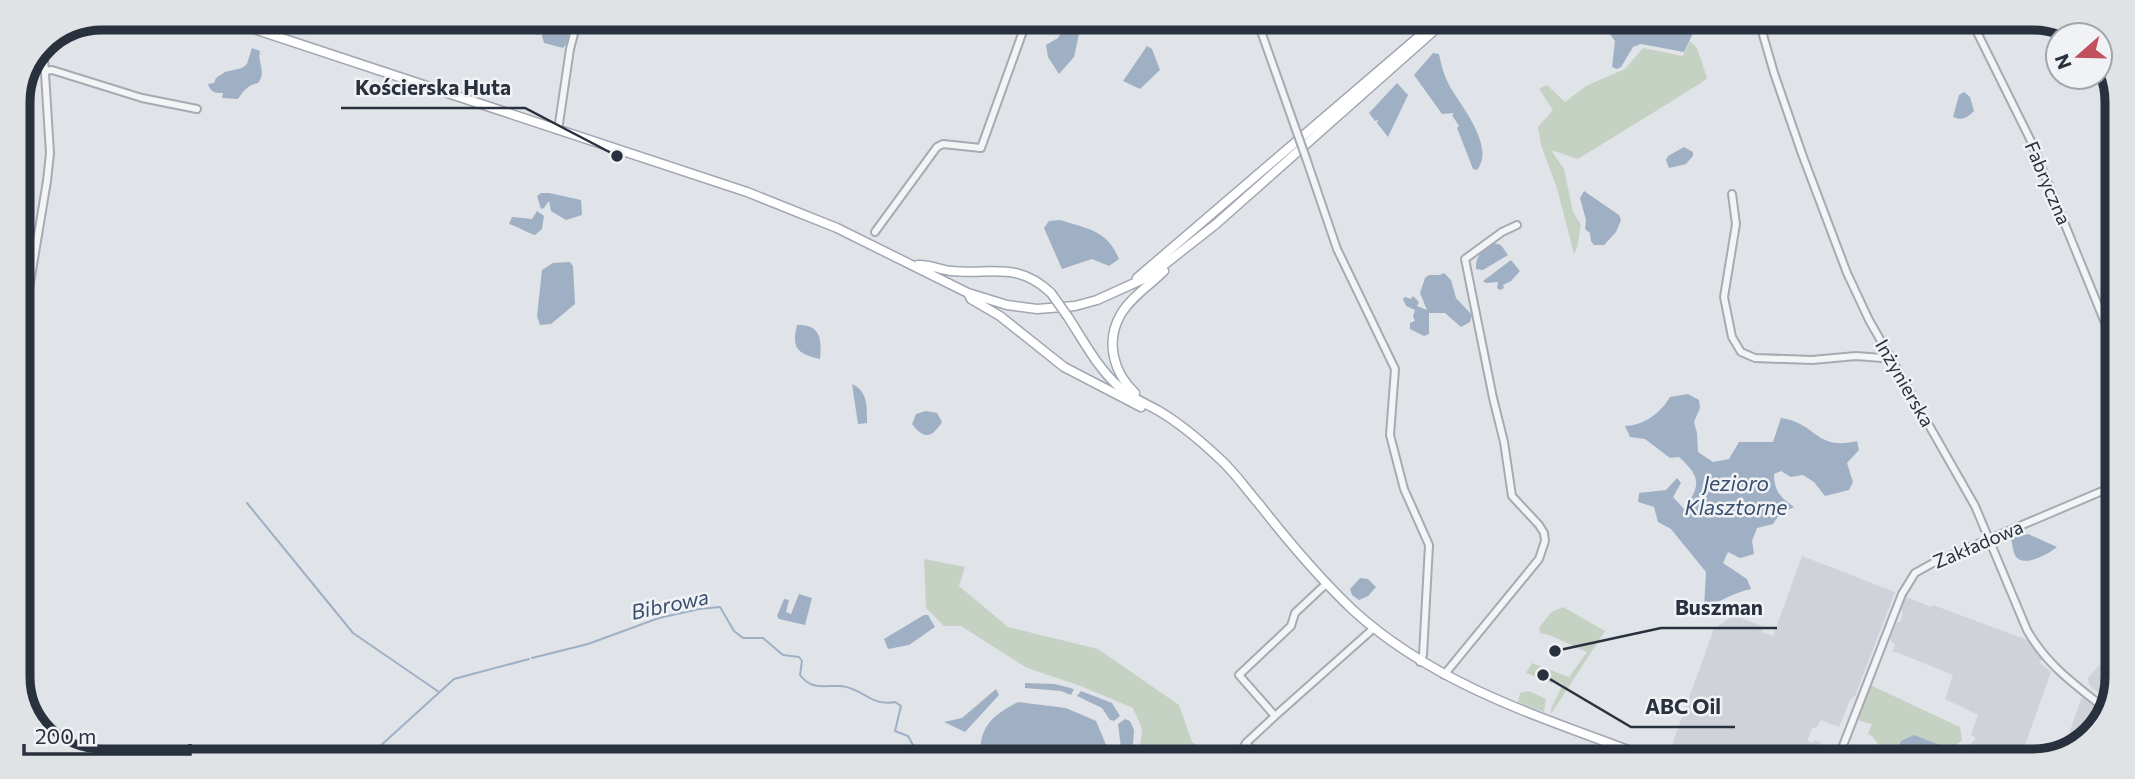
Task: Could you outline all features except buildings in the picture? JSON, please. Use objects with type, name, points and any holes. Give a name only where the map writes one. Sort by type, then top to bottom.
[{"type":"main road","points":[[257,30],[803,213],[968,292],[1007,305],[1052,309],[1097,300],[1150,276],[1185,249]]},
{"type":"main road","points":[[1124,289],[1426,30]]},
{"type":"main road","points":[[1142,401],[1118,370],[1112,347],[1115,327],[1127,306],[1185,249],[1435,30]]},
{"type":"main road","points":[[916,265],[952,271],[1012,271],[1027,275],[1051,293],[1112,380],[1125,392],[1161,412],[1205,445],[1240,479],[1256,501]]},
{"type":"main road","points":[[968,292],[971,299],[1000,316],[1064,367],[1153,412],[1185,434],[1256,501],[1327,583],[1374,628],[1420,662],[1489,696],[1626,749]]},
{"type":"street","points":[[558,130],[575,30]]},
{"type":"street","points":[[875,232],[937,147],[943,144],[981,148],[1023,30]]},
{"type":"street","points":[[1261,30],[1337,249],[1395,369],[1390,435],[1404,489],[1429,545],[1423,655],[1420,662]]},
{"type":"street","name":"Inżynierska","points":[[1762,30],[1802,154],[1847,273],[1869,320],[1975,506],[2027,630],[2050,664],[2100,704]]},
{"type":"street","name":"Fabryczna","points":[[1976,30],[2030,139],[2105,323]]},
{"type":"street","points":[[30,280],[50,153],[44,59]]},
{"type":"street","points":[[45,71],[142,98],[197,108]]},
{"type":"street","points":[[1732,194],[1736,217],[1724,298],[1732,337],[1741,352],[1755,358],[1812,360],[1856,356],[1882,358],[1889,354]]},
{"type":"street","points":[[1444,675],[1539,559],[1545,541],[1539,525],[1512,496],[1504,442],[1465,259],[1502,232],[1517,225]]},
{"type":"street","name":"Zakładowa","points":[[1842,749],[1910,578],[1925,566],[2105,490]]},
{"type":"street","points":[[1275,716],[1239,675],[1291,626],[1295,613],[1327,583]]},
{"type":"street","points":[[1242,749],[1275,716],[1374,628]]},
{"type":"street","points":[[1246,743],[1251,749]]},
{"type":"shaded area","points":[[1802,556],[1895,592],[1855,696],[1850,700],[1839,727],[1821,720],[1817,727],[1812,728],[1807,741],[1821,742],[1818,749],[1670,749],[1714,629],[1734,615],[1764,627],[1762,632],[1773,636]]},
{"type":"shaded area","points":[[1906,597],[2030,641],[2042,658],[2040,663],[2051,672],[2025,745],[2012,745],[2009,749],[1967,749],[1976,738],[1971,735],[1978,715],[1945,699],[1953,675],[1896,652],[1892,653],[1895,644],[1890,640],[1896,623],[1900,622],[1903,613],[1901,608]]},
{"type":"shaded area","points":[[2105,659],[2102,696],[2089,685],[2088,678]]},
{"type":"shaded area","points":[[2082,697],[2098,709],[2084,728],[2066,741]]},
{"type":"green space","points":[[1690,41],[1697,48],[1707,78],[1701,83],[1578,159],[1551,150],[1564,169],[1573,212],[1581,225],[1574,254],[1557,188],[1541,145],[1538,127],[1553,110],[1539,89],[1547,85],[1565,102],[1586,86],[1625,69],[1643,48],[1683,56]]},
{"type":"green space","points":[[924,559],[965,567],[959,586],[1008,627],[1098,649],[1179,705],[1192,742],[1202,749],[1140,749],[1142,729],[1133,708],[1078,685],[1027,668],[961,626],[944,626],[926,608]]},
{"type":"green space","points":[[1563,607],[1605,631],[1551,714],[1563,684],[1553,680],[1552,683],[1526,673],[1532,663],[1569,677],[1587,652],[1540,633],[1539,628],[1551,612]]},
{"type":"green space","points":[[1870,685],[1960,727],[1962,740],[1951,749],[1942,749],[1939,745],[1914,735],[1903,749],[1882,749],[1868,734],[1872,724],[1860,721],[1858,715]]},
{"type":"green space","points":[[1529,691],[1546,699],[1544,712],[1518,702],[1520,693]]},
{"type":"water","points":[[529,30],[541,30],[539,35]]},
{"type":"water","points":[[544,30],[568,30],[569,34],[563,48],[544,43]]},
{"type":"water","points":[[1063,30],[1080,30],[1074,57],[1059,74],[1048,57],[1046,45],[1058,38]]},
{"type":"water","points":[[1607,30],[1694,31],[1684,52],[1641,44],[1633,47],[1617,69],[1612,67],[1615,41]]},
{"type":"water","points":[[1147,46],[1152,49],[1160,70],[1140,89],[1123,81]]},
{"type":"water","points":[[252,48],[260,51],[262,75],[258,83],[246,88],[238,99],[222,98],[223,93],[212,91],[208,84],[214,83],[216,78],[225,72],[247,64]]},
{"type":"water","points":[[1433,53],[1439,54],[1449,85],[1468,114],[1479,138],[1482,160],[1477,170],[1473,169],[1457,128],[1459,126],[1452,115],[1454,113],[1442,114],[1414,75]]},
{"type":"water","points":[[1397,83],[1408,95],[1388,137],[1377,123],[1378,120],[1375,121],[1369,113]]},
{"type":"water","points":[[1964,92],[1970,97],[1974,111],[1959,119],[1953,117],[1959,95]]},
{"type":"water","points":[[1684,147],[1693,152],[1693,156],[1686,164],[1669,168],[1666,160],[1668,156]]},
{"type":"water","points":[[1584,191],[1619,215],[1621,220],[1616,232],[1604,245],[1594,245],[1590,233],[1585,229],[1586,220],[1580,198]]},
{"type":"water","points":[[541,193],[581,200],[582,215],[566,220],[551,211],[549,201],[541,209],[537,196]]},
{"type":"water","points":[[537,211],[544,216],[542,229],[535,235],[509,224],[512,217],[532,219]]},
{"type":"water","points":[[1060,220],[1096,232],[1109,242],[1119,259],[1109,266],[1092,259],[1062,269],[1044,228],[1049,221]]},
{"type":"water","points":[[1494,243],[1501,245],[1508,255],[1483,270],[1476,269],[1480,253]]},
{"type":"water","points":[[1511,260],[1520,271],[1503,285],[1504,288],[1497,288],[1498,282],[1483,281]]},
{"type":"water","points":[[570,262],[573,266],[575,304],[551,324],[540,325],[537,316],[542,270],[553,263]]},
{"type":"water","points":[[1444,273],[1451,280],[1456,298],[1472,315],[1470,322],[1461,327],[1445,313],[1429,313],[1429,334],[1424,336],[1410,329],[1410,323],[1415,321],[1415,310],[1406,306],[1403,299],[1411,299],[1413,296],[1419,302],[1417,306],[1427,310],[1420,293],[1425,278]]},
{"type":"water","points":[[797,325],[811,327],[818,334],[820,359],[806,355],[798,349],[795,340]]},
{"type":"water","points":[[852,384],[864,395],[867,423],[858,424]]},
{"type":"water","name":"Jezioro Klasztorne","points":[[1688,394],[1699,400],[1700,408],[1694,422],[1698,452],[1713,462],[1729,459],[1739,442],[1773,442],[1781,418],[1802,425],[1832,442],[1857,441],[1859,450],[1847,463],[1853,482],[1849,490],[1825,496],[1814,482],[1803,475],[1791,477],[1781,471],[1774,474],[1779,494],[1794,507],[1779,515],[1773,524],[1757,528],[1752,541],[1754,554],[1740,558],[1728,552],[1723,563],[1747,579],[1751,589],[1704,607],[1706,572],[1671,529],[1658,522],[1654,507],[1638,502],[1639,493],[1666,490],[1677,478],[1681,483],[1673,497],[1684,509],[1696,487],[1695,476],[1679,457],[1670,458],[1645,439],[1630,437],[1625,426],[1651,418],[1670,397]]},
{"type":"water","points":[[926,411],[937,413],[942,422],[931,434],[924,435],[912,424],[916,414]]},
{"type":"water","points":[[2028,534],[2057,547],[2036,559],[2018,559],[2011,538]]},
{"type":"water","points":[[1360,578],[1368,579],[1376,587],[1368,596],[1359,600],[1352,595],[1350,589]]},
{"type":"water","points":[[799,594],[812,598],[805,625],[779,619],[777,616],[784,599],[789,600],[786,612],[791,614]]},
{"type":"water","points":[[928,615],[935,627],[909,645],[888,649],[884,639]]},
{"type":"water","points":[[1025,683],[1055,684],[1074,689],[1071,695],[1061,691],[1025,688]]},
{"type":"water","points":[[996,689],[999,695],[965,732],[944,722],[962,718]]},
{"type":"water","points":[[1081,691],[1112,703],[1120,716],[1114,721],[1110,720],[1102,708],[1077,696]]},
{"type":"water","points":[[1018,702],[1066,708],[1096,721],[1108,749],[980,749],[984,731],[1001,712]]},
{"type":"water","points":[[1125,719],[1130,721],[1134,730],[1133,749],[1121,749],[1118,724]]},
{"type":"water","points":[[1914,735],[1940,745],[1935,749],[1898,749],[1901,741]]},
{"type":"waterway","points":[[247,503],[353,633],[439,692]]},
{"type":"waterway","name":"Bibrowa","points":[[532,658],[588,644],[659,618],[720,607],[734,631],[743,638],[763,638],[783,655],[799,657],[802,661],[800,675],[809,683],[849,687],[873,700],[895,702],[901,706],[895,731],[908,736],[913,745],[920,749]]},
{"type":"waterway","name":"Bibrowa","points":[[377,749],[454,679],[529,659]]},
{"type":"place","name":"Kościerska Huta","points":[[617,156]]},
{"type":"place","name":"Buszman","points":[[1555,651]]},
{"type":"place","name":"ABC Oil","points":[[1543,675]]}]
